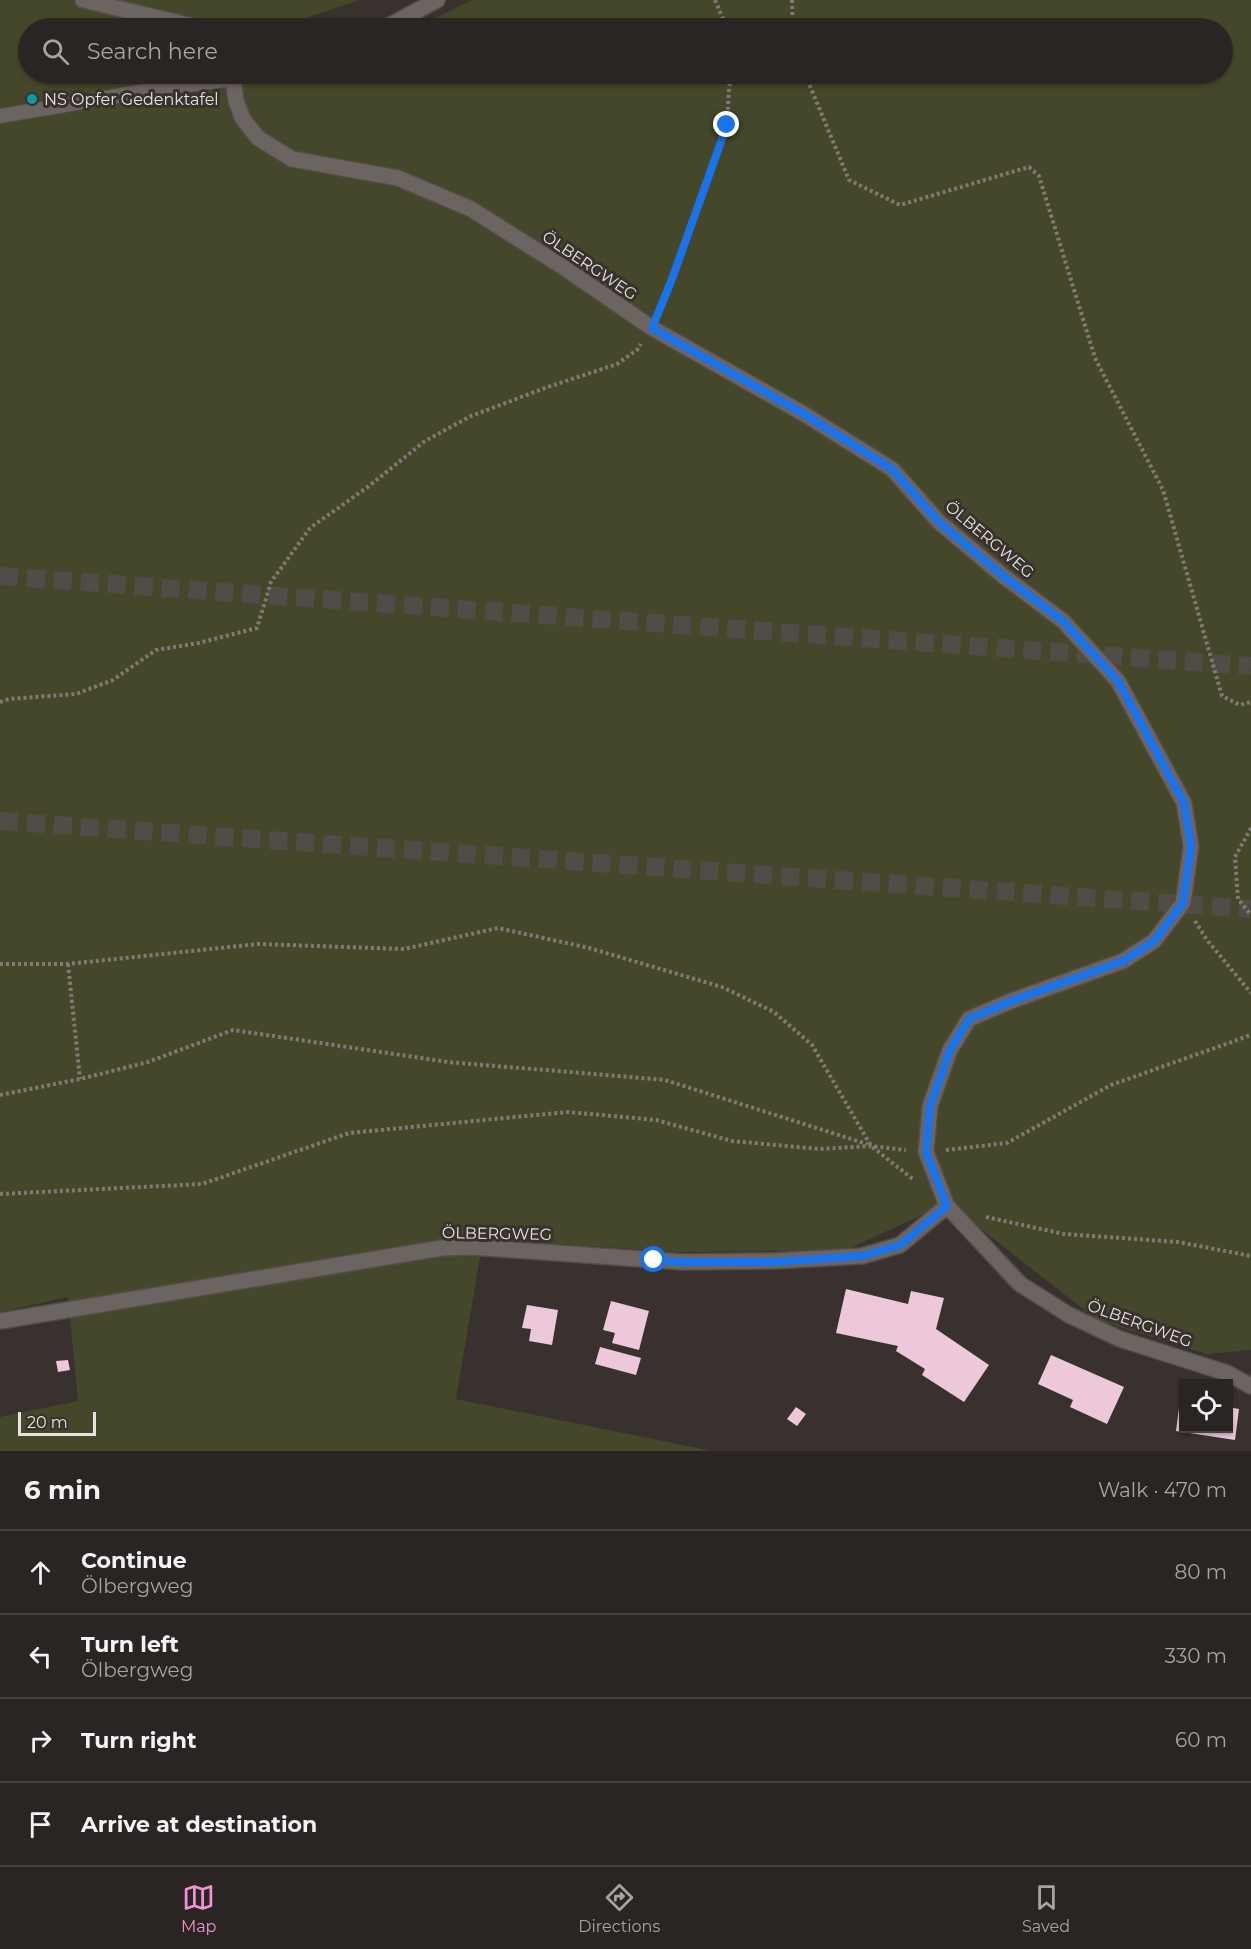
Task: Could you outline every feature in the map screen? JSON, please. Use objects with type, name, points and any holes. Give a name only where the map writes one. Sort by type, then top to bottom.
[{"type":"street","points":[[83,0],[159,18]]},
{"type":"street","points":[[404,18],[438,0]]},
{"type":"street","name":"ÖLBERGWEG","points":[[235,84],[236,101],[243,119],[258,138],[292,159],[398,178],[471,209],[563,267],[652,328],[804,414],[892,469],[939,522],[1002,575],[1063,621],[1118,681],[1184,803],[1191,846],[1183,903],[1154,941],[1123,961],[1011,1001],[969,1019],[950,1050],[930,1106],[926,1152],[947,1206],[1020,1284],[1069,1315],[1120,1339],[1227,1373],[1251,1386]]},
{"type":"street","name":"ÖLBERGWEG","points":[[0,1321],[442,1248],[473,1247],[684,1262],[772,1262],[862,1256],[900,1245],[947,1206]]},
{"type":"lane","points":[[0,116],[187,84]]},
{"type":"path","points":[[715,0],[723,18]]},
{"type":"path","points":[[792,0],[793,18]]},
{"type":"path","points":[[0,702],[76,694],[113,680],[156,650],[199,643],[257,628],[271,582],[310,528],[369,486],[425,441],[471,416],[617,364],[637,350],[652,328],[672,279],[727,125],[730,84]]},
{"type":"path","points":[[809,84],[849,180],[900,205],[1029,167],[1039,176],[1095,358],[1163,490],[1222,696],[1240,705],[1251,702]]},
{"type":"path","points":[[1251,828],[1235,857],[1238,899],[1251,915]]},
{"type":"path","points":[[1183,903],[1207,939],[1251,993]]},
{"type":"path","points":[[0,964],[68,964],[258,944],[404,949],[498,928],[589,948],[722,987],[774,1012],[812,1045],[871,1146]]},
{"type":"path","points":[[68,964],[80,1079]]},
{"type":"path","points":[[0,1095],[148,1062],[233,1030],[448,1062],[665,1080],[871,1146],[947,1206],[1001,1221],[1064,1234],[1178,1242],[1251,1256]]},
{"type":"path","points":[[0,1194],[202,1184],[350,1133],[568,1112],[656,1120],[732,1141],[819,1149],[871,1146],[926,1152],[1007,1143],[1111,1085],[1251,1035]]},
{"type":"green space","points":[[0,0],[360,0],[308,17],[310,18],[18,18],[18,84],[1233,84],[1233,18],[435,18],[472,0],[1251,0],[1251,1350],[1207,1354],[1097,1320],[948,1203],[846,1250],[678,1252],[483,1239],[456,1399],[712,1451],[0,1451],[0,1417],[78,1401],[68,1297],[0,1312]]},
{"type":"building","points":[[846,1289],[908,1304],[911,1291],[944,1298],[936,1329],[989,1365],[964,1402],[922,1375],[925,1369],[896,1351],[898,1346],[836,1333]]},
{"type":"building","points":[[611,1301],[649,1311],[639,1350],[612,1343],[615,1333],[603,1330]]},
{"type":"building","points":[[527,1305],[558,1310],[552,1345],[529,1341],[531,1329],[522,1328]]},
{"type":"building","points":[[600,1347],[641,1358],[636,1375],[595,1364]]},
{"type":"building","points":[[1051,1355],[1124,1387],[1107,1424],[1070,1407],[1073,1400],[1038,1384]]},
{"type":"building","points":[[68,1360],[70,1370],[58,1372],[56,1361]]},
{"type":"building","points":[[796,1407],[806,1414],[797,1426],[787,1419]]},
{"type":"building","points":[[1179,1408],[1179,1431],[1176,1431]]},
{"type":"building","points":[[1233,1408],[1239,1409],[1235,1440],[1189,1433],[1233,1433]]},
{"type":"tunnel","points":[[0,576],[1251,666]]},
{"type":"tunnel","points":[[0,821],[1251,909]]},
{"type":"place","name":"NS Opfer Gedenktafel","points":[[32,99]]},
{"type":"route","points":[[654,1260],[772,1262],[862,1256],[900,1245],[947,1206],[926,1152],[930,1106],[950,1050],[969,1019],[1011,1001],[1123,961],[1154,941],[1183,903],[1191,846],[1184,803],[1118,681],[1063,621],[1002,575],[939,522],[892,469],[804,414],[652,328],[727,125]]}]
